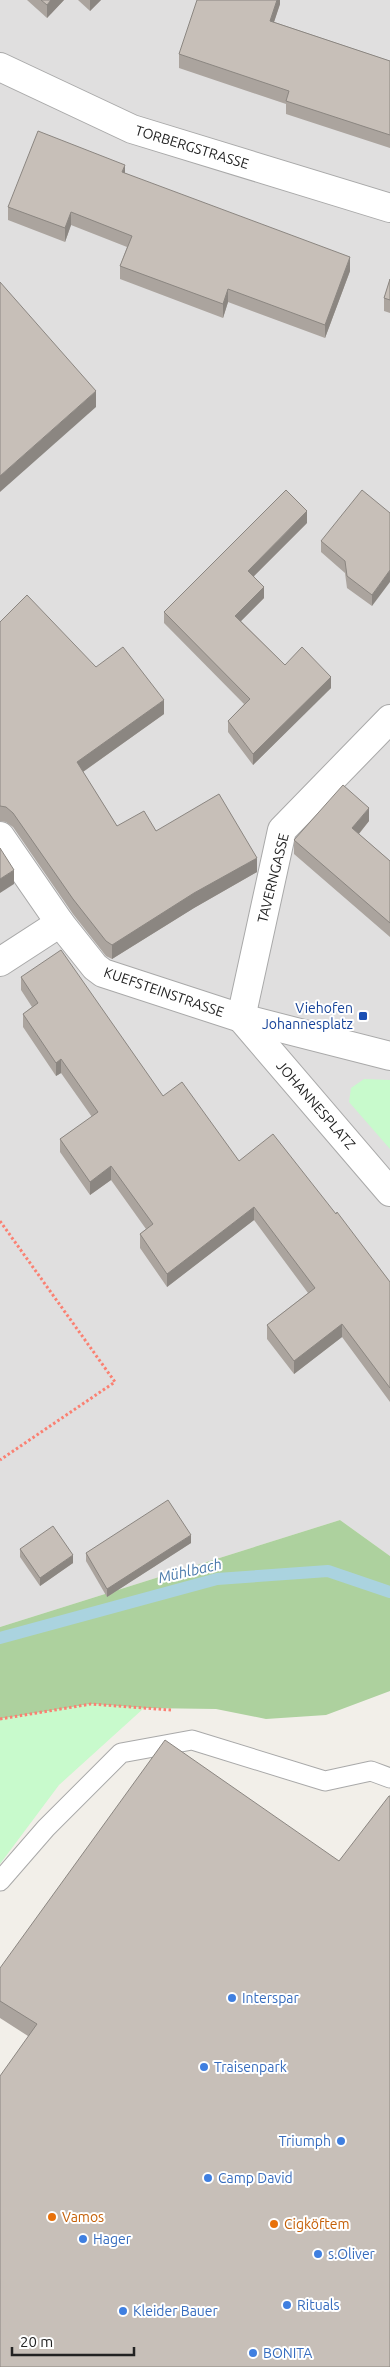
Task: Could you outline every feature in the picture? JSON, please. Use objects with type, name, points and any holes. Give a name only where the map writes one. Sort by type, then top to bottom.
[{"type":"street","name":"TORBERGSTRASSE","points":[[0,68],[132,128],[390,208]]},
{"type":"street","name":"TAVERNGASSE","points":[[241,1018],[282,830],[390,719]]},
{"type":"street","name":"KUEFSTEINSTRASSE","points":[[0,836],[60,923],[95,968],[103,973],[241,1018],[390,1056]]},
{"type":"street","points":[[0,962],[60,923]]},
{"type":"street","name":"JOHANNESPLATZ","points":[[241,1018],[390,1192]]},
{"type":"lane","points":[[0,1881],[46,1828],[120,1753],[192,1740],[324,1781],[371,1771],[390,1778]]},
{"type":"path","points":[[0,1221],[115,1382],[0,1460]]},
{"type":"shaded area","points":[[0,0],[390,0],[390,1556],[340,1520],[0,1627]]},
{"type":"green space","points":[[364,1079],[390,1080],[390,1149],[349,1102],[351,1088]]},
{"type":"green space","points":[[340,1520],[390,1556],[390,1691],[326,1715],[266,1719],[216,1709],[144,1708],[91,1704],[0,1719],[0,1627]]},
{"type":"green space","points":[[91,1704],[144,1708],[59,1785],[0,1864],[0,1719]]},
{"type":"building","points":[[41,0],[51,0],[47,5]]},
{"type":"building","points":[[197,0],[277,0],[270,21],[390,61],[390,135],[286,101],[289,91],[179,54]]},
{"type":"building","points":[[38,131],[125,165],[122,172],[350,257],[325,325],[228,289],[223,304],[120,266],[132,236],[71,212],[65,228],[8,207]]},
{"type":"building","points":[[390,279],[390,300],[384,298]]},
{"type":"building","points":[[0,282],[96,391],[0,476]]},
{"type":"building","points":[[286,490],[307,511],[248,571],[264,587],[235,616],[285,665],[302,647],[331,677],[253,754],[228,721],[250,699],[164,612]]},
{"type":"building","points":[[362,490],[390,513],[390,570],[372,595],[347,576],[345,561],[321,541]]},
{"type":"building","points":[[27,595],[96,667],[123,647],[164,700],[77,762],[117,826],[144,811],[156,831],[219,794],[257,858],[194,893],[112,945],[106,941],[73,899],[13,813],[6,807],[0,806],[0,622]]},
{"type":"building","points":[[343,785],[369,808],[352,828],[390,861],[390,923],[294,840]]},
{"type":"building","points":[[0,848],[14,870],[0,879]]},
{"type":"building","points":[[61,950],[163,1096],[182,1082],[239,1161],[273,1134],[336,1214],[337,1212],[390,1282],[390,1388],[342,1324],[294,1361],[267,1325],[315,1288],[254,1207],[167,1274],[140,1234],[153,1224],[111,1166],[90,1182],[60,1139],[98,1112],[61,1059],[56,1063],[23,1014],[38,1003],[21,977]]},
{"type":"building","points":[[168,1500],[191,1535],[107,1589],[86,1553]]},
{"type":"building","points":[[53,1526],[73,1555],[40,1578],[20,1549]]},
{"type":"building","name":"Traisenpark","points":[[165,1740],[339,1861],[390,1796],[390,2367],[0,2367],[0,2076],[37,2024],[0,2001],[0,1968]]},
{"type":"waterway","name":"Mühlbach","points":[[0,1638],[217,1579],[328,1571],[390,1592]]},
{"type":"place","name":"Viehofen Johannesplatz","points":[[363,1016]]},
{"type":"place","name":"Interspar","points":[[232,1998]]},
{"type":"place","name":"Traisenpark","points":[[204,2067]]},
{"type":"place","name":"Triumph","points":[[341,2141]]},
{"type":"place","name":"Camp David","points":[[208,2178]]},
{"type":"place","name":"Vamos","points":[[52,2217]]},
{"type":"place","name":"Cigköftem","points":[[274,2224]]},
{"type":"place","name":"Hager","points":[[83,2239]]},
{"type":"place","name":"s.Oliver","points":[[318,2254]]},
{"type":"place","name":"Rituals","points":[[287,2305]]},
{"type":"place","name":"Kleider Bauer","points":[[123,2311]]},
{"type":"place","name":"BONITA","points":[[253,2353]]}]
